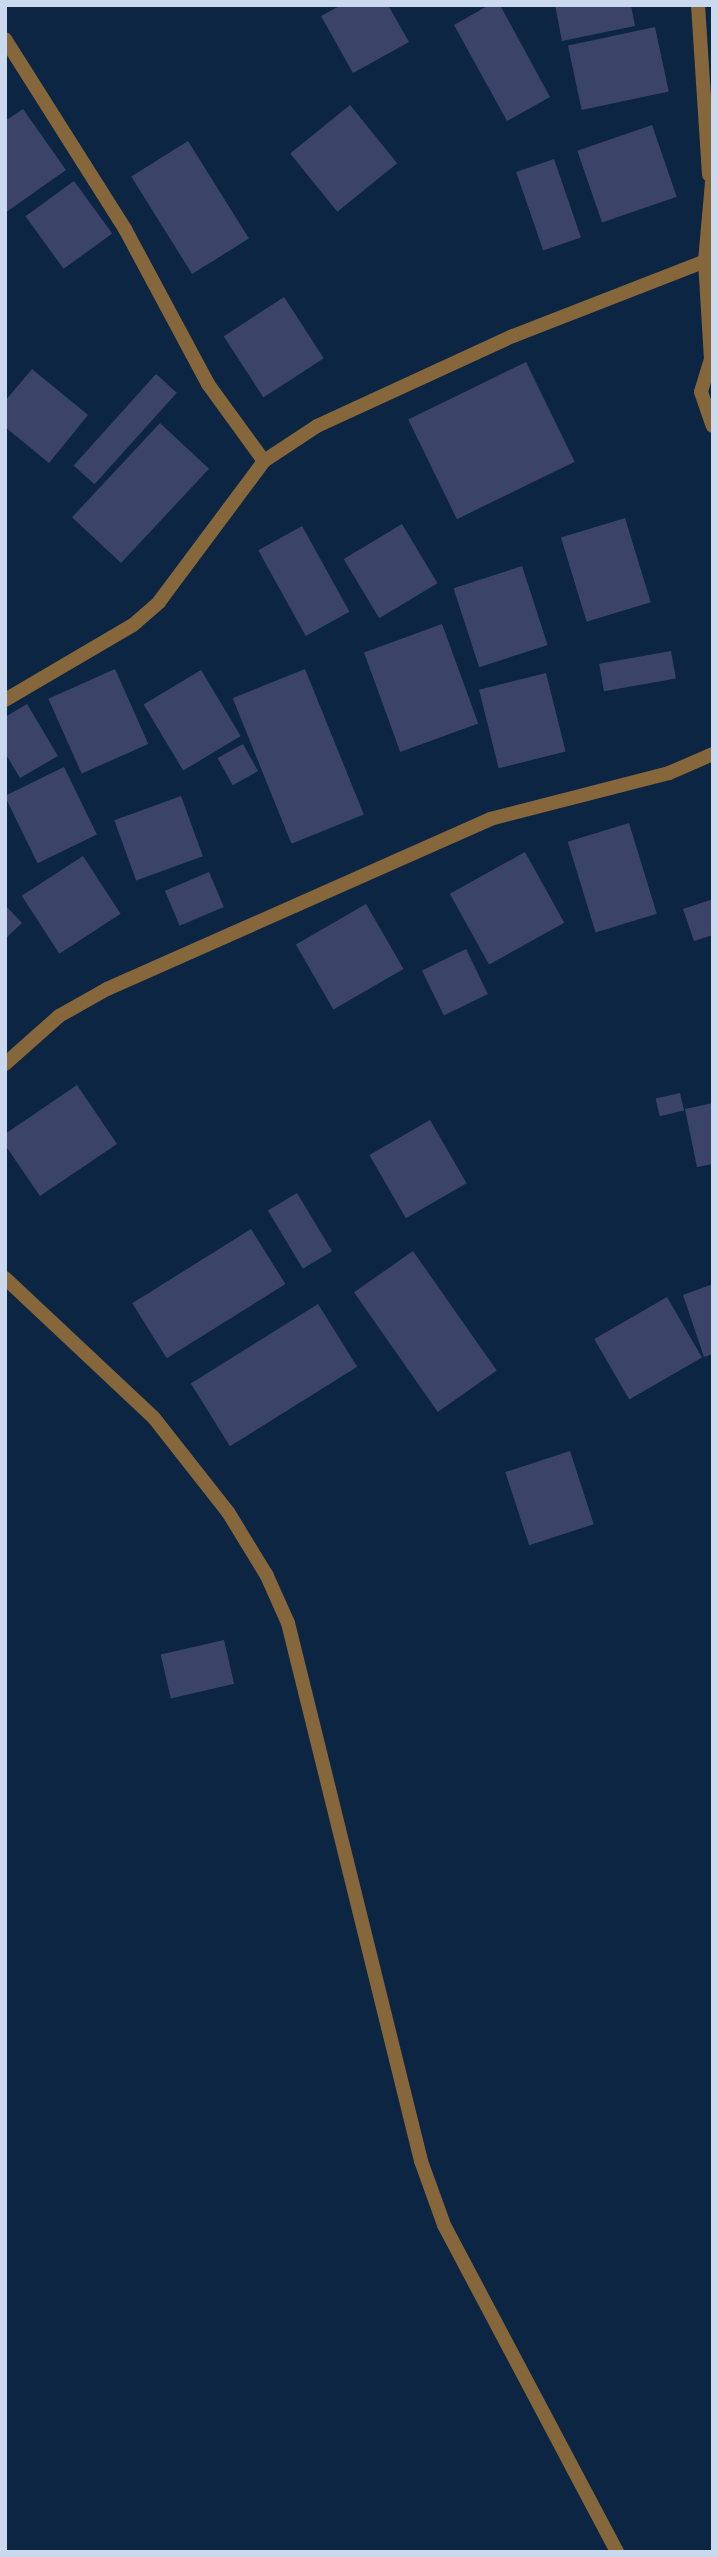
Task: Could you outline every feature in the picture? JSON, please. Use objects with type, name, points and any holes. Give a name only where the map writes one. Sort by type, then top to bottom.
[{"type":"street","points":[[698,5],[712,219],[705,261],[711,359],[701,392],[713,426]]},
{"type":"street","points":[[5,39],[125,229],[208,384],[264,461]]},
{"type":"street","points":[[5,700],[133,625],[159,602],[264,461],[317,426],[513,336],[705,261]]},
{"type":"street","points":[[5,1064],[60,1016],[107,989],[490,819],[668,773],[713,754]]},
{"type":"street","points":[[5,1278],[155,1418],[228,1512],[267,1576],[288,1623],[421,2161],[444,2225],[617,2552]]},
{"type":"building","points":[[341,5],[388,5],[409,42],[353,73],[321,16]]},
{"type":"building","points":[[489,5],[500,5],[550,97],[507,121],[454,25]]},
{"type":"building","points":[[555,5],[631,5],[635,26],[562,41]]},
{"type":"building","points":[[655,27],[669,92],[582,110],[568,46]]},
{"type":"building","points":[[350,105],[397,163],[337,212],[290,153]]},
{"type":"building","points":[[23,109],[66,170],[5,213],[5,121]]},
{"type":"building","points":[[652,125],[677,197],[602,223],[577,151]]},
{"type":"building","points":[[188,141],[249,239],[192,274],[131,177]]},
{"type":"building","points":[[554,159],[581,237],[543,251],[516,172]]},
{"type":"building","points":[[74,181],[112,234],[64,269],[25,216]]},
{"type":"building","points":[[284,297],[324,358],[263,397],[224,336]]},
{"type":"building","points":[[526,362],[575,462],[457,519],[408,419]]},
{"type":"building","points":[[32,369],[88,415],[49,463],[5,427],[5,401]]},
{"type":"building","points":[[156,374],[177,393],[95,484],[74,465]]},
{"type":"building","points":[[160,423],[209,469],[121,563],[72,517]]},
{"type":"building","points":[[625,518],[651,602],[587,622],[561,538]]},
{"type":"building","points":[[402,524],[438,583],[379,618],[344,559]]},
{"type":"building","points":[[302,526],[350,612],[306,636],[258,550]]},
{"type":"building","points":[[522,566],[548,645],[479,667],[454,588]]},
{"type":"building","points":[[442,624],[478,724],[400,752],[364,652]]},
{"type":"building","points":[[671,651],[676,679],[604,691],[599,664]]},
{"type":"building","points":[[115,669],[148,744],[82,774],[48,699]]},
{"type":"building","points":[[305,669],[364,815],[291,844],[233,698]]},
{"type":"building","points":[[201,670],[241,736],[183,771],[144,705]]},
{"type":"building","points":[[546,673],[566,752],[499,768],[479,690]]},
{"type":"building","points":[[27,704],[58,756],[20,778],[5,753],[5,717]]},
{"type":"building","points":[[243,744],[258,771],[233,785],[218,758]]},
{"type":"building","points":[[64,767],[97,834],[38,863],[5,796]]},
{"type":"building","points":[[181,796],[203,856],[136,880],[114,820]]},
{"type":"building","points":[[629,823],[657,914],[596,933],[568,842]]},
{"type":"building","points":[[525,852],[564,923],[489,965],[450,894]]},
{"type":"building","points":[[83,856],[121,914],[59,954],[22,896]]},
{"type":"building","points":[[209,872],[224,907],[180,926],[165,891]]},
{"type":"building","points":[[713,899],[713,935],[694,941],[683,909]]},
{"type":"building","points":[[366,904],[404,969],[333,1009],[296,944]]},
{"type":"building","points":[[5,905],[22,923],[5,939]]},
{"type":"building","points":[[466,949],[488,994],[444,1015],[422,970]]},
{"type":"building","points":[[77,1085],[117,1144],[40,1196],[5,1145],[5,1134]]},
{"type":"building","points":[[680,1093],[684,1111],[660,1116],[656,1099]]},
{"type":"building","points":[[713,1103],[713,1164],[697,1167],[685,1109]]},
{"type":"building","points":[[430,1120],[466,1183],[406,1218],[369,1155]]},
{"type":"building","points":[[297,1193],[332,1251],[303,1269],[268,1211]]},
{"type":"building","points":[[251,1229],[285,1284],[167,1358],[132,1303]]},
{"type":"building","points":[[413,1251],[497,1371],[438,1412],[354,1292]]},
{"type":"building","points":[[713,1284],[713,1354],[704,1357],[683,1295]]},
{"type":"building","points":[[667,1297],[702,1358],[629,1400],[594,1339]]},
{"type":"building","points":[[318,1304],[357,1367],[230,1446],[191,1383]]},
{"type":"building","points":[[570,1451],[594,1524],[529,1545],[505,1472]]},
{"type":"building","points":[[224,1640],[234,1684],[171,1698],[161,1655]]}]
